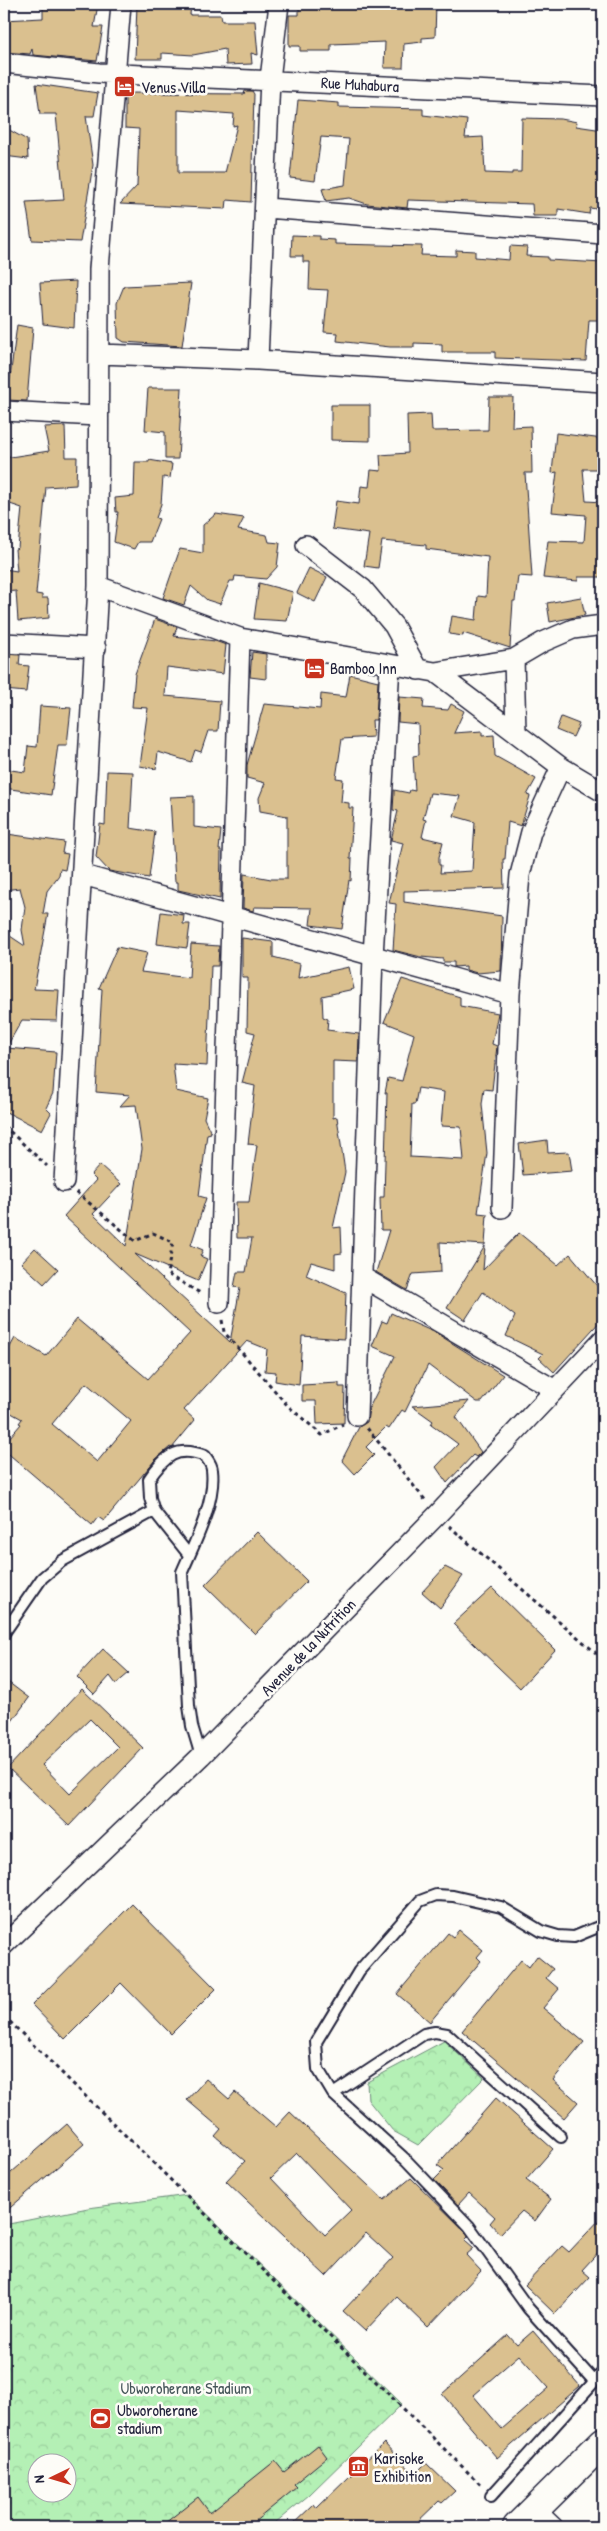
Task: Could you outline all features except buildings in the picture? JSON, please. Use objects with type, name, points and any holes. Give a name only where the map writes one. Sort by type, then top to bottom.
[{"type":"highway","points":[[535,2522],[603,2442]]},
{"type":"street","points":[[64,1182],[96,648],[98,586],[97,416],[102,216],[117,74],[121,4]]},
{"type":"street","points":[[258,360],[270,80],[280,4]]},
{"type":"street","name":"Rue Muhabura","points":[[4,64],[117,74],[603,96]]},
{"type":"street","points":[[266,208],[603,234]]},
{"type":"street","points":[[100,354],[258,360],[603,382]]},
{"type":"street","points":[[4,411],[97,416]]},
{"type":"street","points":[[306,545],[363,589],[394,626],[427,671],[516,732],[561,767],[603,792]]},
{"type":"street","points":[[98,586],[240,638],[427,671],[514,659],[542,642],[572,629],[603,625]]},
{"type":"street","points":[[219,1303],[240,638]]},
{"type":"street","points":[[4,643],[96,648]]},
{"type":"street","points":[[514,659],[516,732]]},
{"type":"street","points":[[357,1416],[364,1278],[373,956],[390,665]]},
{"type":"street","points":[[502,1208],[510,994],[520,875],[531,832],[561,767]]},
{"type":"street","points":[[82,875],[510,994]]},
{"type":"street","points":[[364,1278],[555,1390]]},
{"type":"street","name":"Avenue de la Nutrition","points":[[4,1945],[201,1756],[437,1515],[603,1339]]},
{"type":"lane","points":[[189,1555],[154,1511],[150,1498],[149,1479],[168,1456],[180,1452],[195,1452],[205,1456],[212,1468],[212,1486],[202,1526],[182,1572],[189,1706],[192,1726],[201,1756]]},
{"type":"lane","points":[[4,1633],[42,1578],[62,1561],[154,1511]]},
{"type":"lane","points":[[594,2381],[528,2308],[469,2226],[406,2160],[334,2094],[318,2069],[316,2042],[359,1971],[420,1901],[436,1895],[453,1896],[501,1907],[541,1931],[558,1936],[574,1937],[603,1925]]},
{"type":"lane","points":[[334,2094],[424,2034],[435,2032],[447,2034],[561,2137]]},
{"type":"lane","points":[[491,2496],[603,2372]]},
{"type":"path","points":[[437,1515],[603,1659]]},
{"type":"path","points":[[4,2016],[491,2496]]},
{"type":"green space","points":[[444,2041],[484,2078],[418,2145],[393,2131],[368,2100],[367,2082]]},
{"type":"green space","name":"Ubworoherane Stadium","points":[[188,2195],[402,2404],[309,2495],[270,2527],[4,2527],[4,2225],[88,2208]]},
{"type":"place","name":"Venus Villa","points":[[125,87]]},
{"type":"place","name":"Bamboo Inn","points":[[314,668]]},
{"type":"place","name":"Ubworoherane stadium","points":[[101,2419]]},
{"type":"place","name":"Karisoke Exhibition","points":[[358,2467]]}]
